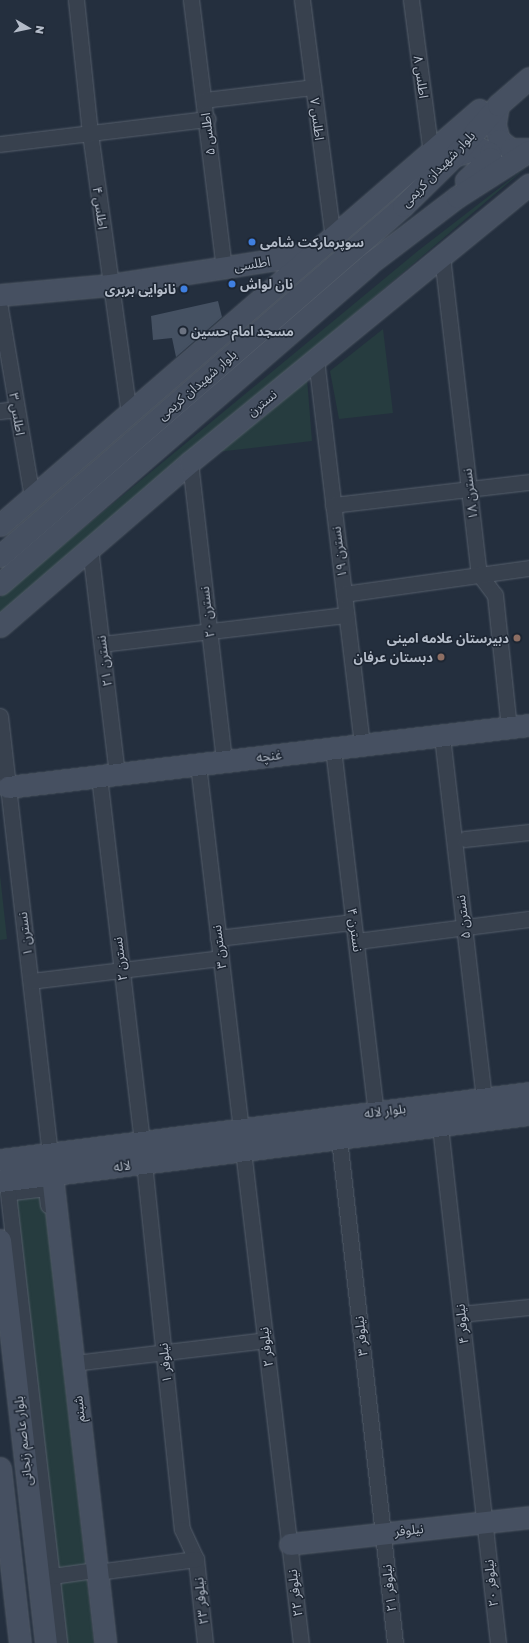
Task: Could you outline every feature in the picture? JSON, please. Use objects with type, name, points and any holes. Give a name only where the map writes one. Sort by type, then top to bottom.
[{"type":"main road","name":"اطلسی","points":[[0,295],[110,285],[311,254],[333,238],[431,154],[529,64]]},
{"type":"main road","name":"بلوار شهیدان کریمی","points":[[0,556],[403,206],[454,156],[498,105],[529,78]]},
{"type":"main road","points":[[498,105],[495,125],[499,140],[511,148],[529,150]]},
{"type":"main road","points":[[454,156],[479,148],[490,153],[490,158],[457,189],[458,197]]},
{"type":"main road","name":"بلوار شهیدان کریمی","points":[[0,584],[369,264],[458,197],[529,150]]},
{"type":"main road","name":"نسترن","points":[[0,626],[190,462],[529,185]]},
{"type":"main road","points":[[0,525],[129,415],[311,254]]},
{"type":"main road","name":"غنچه","points":[[8,787],[519,726]]},
{"type":"main road","name":"بلوار لاله","points":[[241,1130],[529,1093]]},
{"type":"main road","name":"بلوار لاله","points":[[243,1150],[529,1114]]},
{"type":"main road","points":[[241,1130],[243,1150]]},
{"type":"main road","name":"لاله","points":[[0,1160],[50,1152],[241,1130]]},
{"type":"main road","name":"لاله","points":[[0,1181],[243,1150]]},
{"type":"main road","name":"شبنم","points":[[52,1174],[74,1363],[93,1572],[105,1643]]},
{"type":"main road","name":"بلوار عاصم زنجانی","points":[[0,1240],[46,1643]]},
{"type":"main road","name":"بلوار عاصم زنجانی","points":[[0,1468],[20,1643]]},
{"type":"main road","name":"نیلوفر","points":[[290,1544],[529,1517]]},
{"type":"street","name":"اطلس ۴","points":[[76,0],[90,133],[129,415]]},
{"type":"street","name":"اطلس ۵","points":[[192,0],[224,268]]},
{"type":"street","name":"اطلس ۷","points":[[302,0],[333,238]]},
{"type":"street","name":"اطلس ۸","points":[[411,0],[431,154]]},
{"type":"street","points":[[204,100],[313,87]]},
{"type":"street","points":[[0,144],[206,119]]},
{"type":"street","name":"نسترن ۱۸","points":[[442,256],[479,574],[494,595],[519,726]]},
{"type":"street","name":"اطلس ۳","points":[[0,308],[32,497]]},
{"type":"street","name":"نسترن ۱۹","points":[[316,359],[362,745]]},
{"type":"street","points":[[0,411],[16,408]]},
{"type":"street","name":"نسترن ۲۰","points":[[190,462],[224,761]]},
{"type":"street","points":[[333,505],[529,482]]},
{"type":"street","name":"نسترن ۲۱","points":[[90,548],[102,644],[108,775]]},
{"type":"street","points":[[344,594],[529,568]]},
{"type":"street","points":[[102,644],[346,615]]},
{"type":"street","name":"نسترن ۱","points":[[0,716],[50,1152]]},
{"type":"street","name":"نسترن ۵","points":[[442,736],[484,1099]]},
{"type":"street","name":"نسترن ۴","points":[[333,748],[376,1112]]},
{"type":"street","name":"نسترن ۳","points":[[198,764],[241,1130]]},
{"type":"street","name":"نسترن ۲","points":[[108,775],[121,970],[142,1142]]},
{"type":"street","points":[[465,839],[529,832]]},
{"type":"street","points":[[356,941],[529,919]]},
{"type":"street","points":[[218,938],[353,922]]},
{"type":"street","points":[[31,981],[220,958]]},
{"type":"street","name":"نیلوفر ۴","points":[[440,1126],[484,1522]]},
{"type":"street","name":"نیلوفر ۳","points":[[339,1138],[383,1533]]},
{"type":"street","name":"نیلوفر ۲","points":[[243,1150],[290,1544]]},
{"type":"street","name":"نیلوفر ۱","points":[[144,1163],[182,1529],[196,1559]]},
{"type":"street","points":[[59,1643],[8,1193],[46,1188],[93,1572],[97,1643]]},
{"type":"street","points":[[461,1314],[529,1307]]},
{"type":"street","points":[[74,1363],[266,1340]]},
{"type":"street","name":"نیلوفر ۲۰","points":[[484,1522],[498,1643]]},
{"type":"street","name":"نیلوفر ۲۱","points":[[383,1533],[395,1643]]},
{"type":"street","name":"نیلوفر ۲۲","points":[[290,1544],[301,1643]]},
{"type":"street","points":[[52,1576],[196,1559]]},
{"type":"street","name":"نیلوفر ۲۳","points":[[196,1559],[205,1643]]},
{"type":"green space","points":[[528,166],[0,616],[0,597],[419,250]]},
{"type":"green space","points":[[383,329],[393,413],[339,419],[330,371]]},
{"type":"green space","points":[[307,379],[312,441],[217,452]]},
{"type":"green space","points":[[0,875],[7,939],[0,940]]},
{"type":"green space","points":[[44,1193],[94,1643],[65,1643],[15,1197]]},
{"type":"building","name":"مسجد امام حسین","points":[[218,301],[222,317],[176,357],[172,338],[153,340],[151,316]]},
{"type":"place","name":"سوپرمارکت شامی","points":[[252,242]]},
{"type":"place","name":"نان لواش","points":[[232,284]]},
{"type":"place","name":"نانوایی بربری","points":[[184,289]]},
{"type":"place","name":"مسجد امام حسین","points":[[183,331]]},
{"type":"place","name":"دبیرستان علامه امینی","points":[[517,638]]},
{"type":"place","name":"دبستان عرفان","points":[[441,657]]}]
